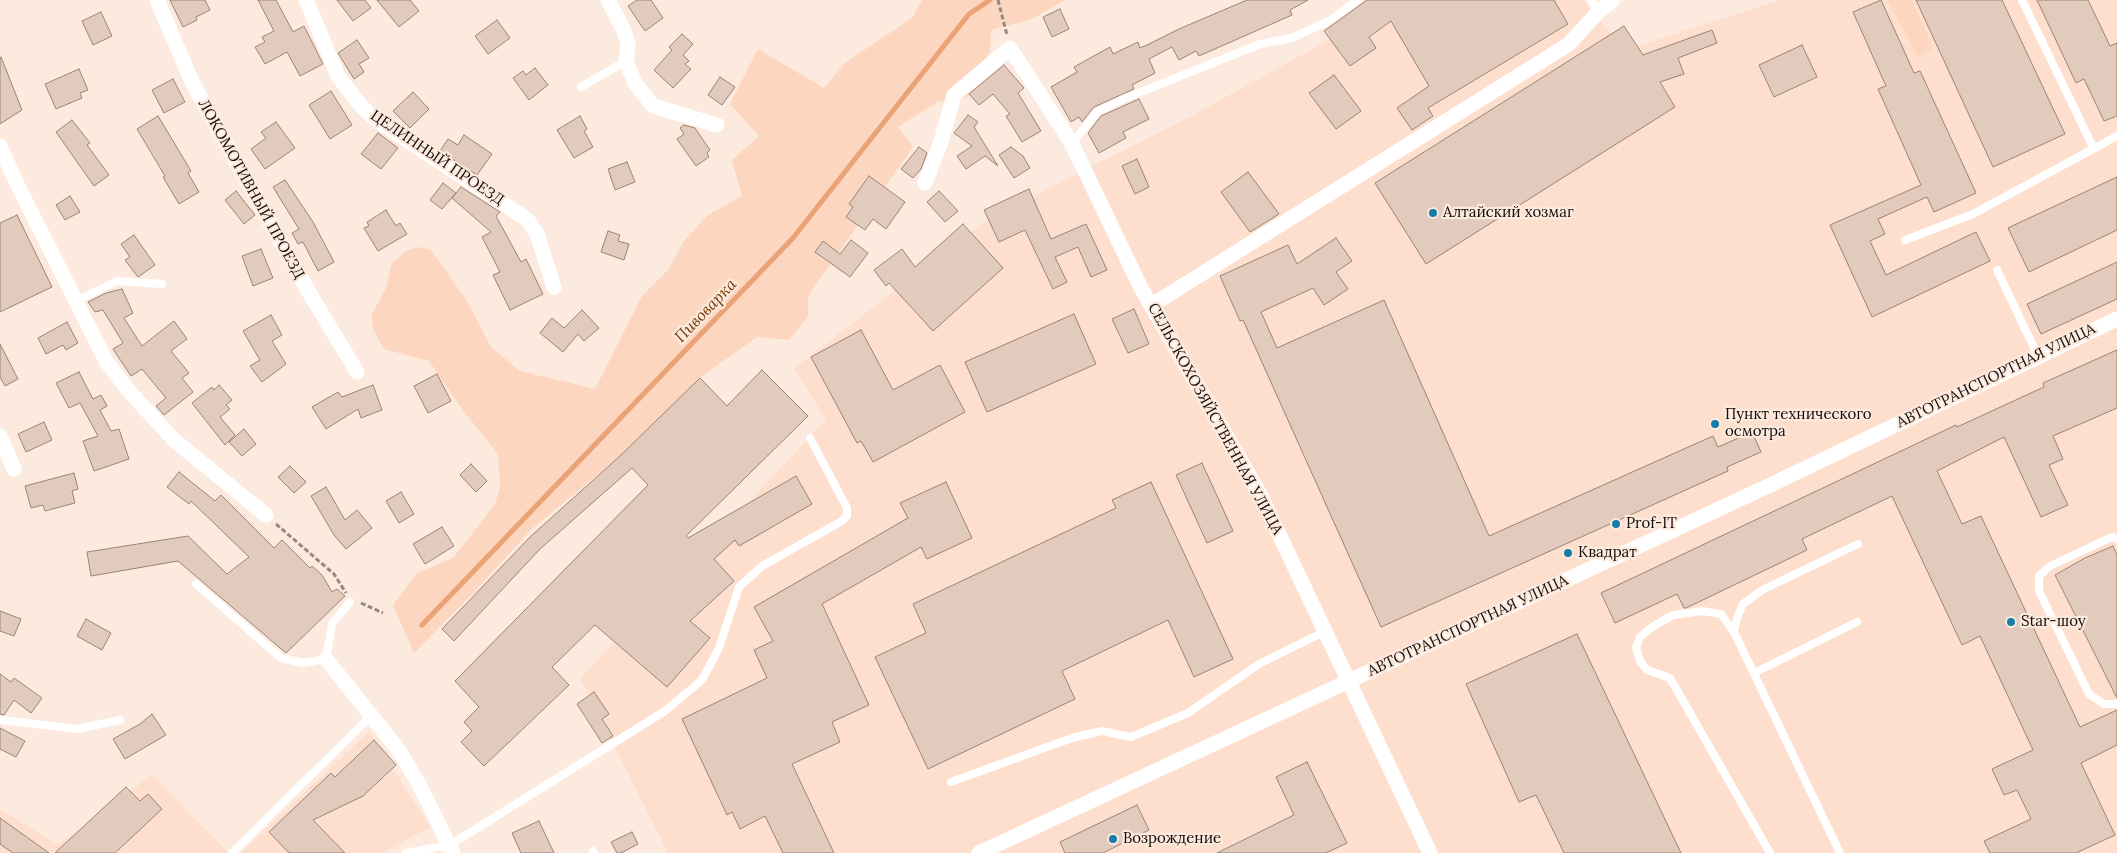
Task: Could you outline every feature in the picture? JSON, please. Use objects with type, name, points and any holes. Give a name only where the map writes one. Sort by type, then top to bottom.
[{"type":"street","name":"ЛОКОМОТИВНЫЙ ПРОЕЗД","points":[[157,0],[193,84],[310,294],[357,372]]},
{"type":"street","name":"ЦЕЛИННЫЙ ПРОЕЗД","points":[[306,0],[338,76],[360,105],[375,119],[528,220],[537,234],[554,287]]},
{"type":"street","points":[[608,0],[624,31],[628,44],[626,61],[635,83],[653,106],[717,125]]},
{"type":"street","points":[[1152,305],[1569,44],[1594,6],[1613,0]]},
{"type":"street","points":[[925,183],[941,142],[954,95],[1010,48]]},
{"type":"street","name":"СЕЛЬСКОХОЗЯЙСТВЕННАЯ УЛИЦА","points":[[1010,48],[1072,144],[1141,288],[1260,494],[1430,853]]},
{"type":"street","points":[[0,146],[16,182],[106,361],[128,390],[175,441],[266,515]]},
{"type":"street","name":"АВТОТРАНСПОРТНАЯ УЛИЦА","points":[[979,853],[1764,488],[2117,319]]},
{"type":"street","points":[[0,436],[14,469]]},
{"type":"street","points":[[326,659],[398,749],[419,784],[452,849]]},
{"type":"lane","points":[[1072,144],[1097,112],[1121,100],[1260,44],[1292,38],[1328,20],[1358,0]]},
{"type":"lane","points":[[2022,0],[2093,147]]},
{"type":"lane","points":[[581,86],[626,61]]},
{"type":"lane","points":[[1906,240],[1973,214],[2093,147],[2117,136]]},
{"type":"lane","points":[[1996,270],[2038,356]]},
{"type":"lane","points":[[76,301],[117,281],[162,284]]},
{"type":"lane","points":[[406,853],[452,849],[665,711],[702,680],[719,648],[739,587],[762,566],[842,521],[847,516],[847,508],[810,438]]},
{"type":"lane","points":[[2117,539],[2112,537],[2050,566],[2039,576],[2039,591],[2089,694],[2104,704],[2117,704]]},
{"type":"lane","points":[[1734,632],[1743,604],[1762,590],[1858,544]]},
{"type":"lane","points":[[196,584],[282,658],[303,663],[326,659],[332,624],[350,602]]},
{"type":"lane","points":[[1770,853],[1670,678],[1646,670],[1640,661],[1636,648],[1640,637],[1652,626],[1672,615],[1702,611],[1721,614],[1734,632],[1840,853]]},
{"type":"lane","points":[[1754,673],[1857,622]]},
{"type":"lane","points":[[951,782],[1072,738],[1102,731],[1131,737],[1188,714],[1259,664],[1326,631]]},
{"type":"lane","points":[[232,853],[371,716]]},
{"type":"lane","points":[[0,720],[77,729],[120,720]]},
{"type":"path","points":[[998,0],[1010,48]]},
{"type":"path","points":[[266,515],[334,574],[350,602],[360,602],[383,612]]},
{"type":"shaded area","points":[[922,0],[1065,0],[1032,19],[991,30],[990,51],[968,97],[937,102],[898,127],[913,147],[812,290],[808,298],[808,317],[789,340],[757,337],[701,377],[626,451],[532,529],[414,653],[393,605],[416,574],[454,557],[495,504],[500,488],[498,454],[462,409],[429,361],[384,349],[374,331],[371,316],[386,288],[392,263],[405,252],[417,247],[431,250],[467,301],[491,347],[520,371],[595,389],[642,296],[668,270],[684,241],[708,215],[742,196],[732,160],[759,136],[730,104],[758,49],[824,88],[846,62],[912,18]]},
{"type":"shaded area","points":[[1401,0],[1583,0],[1624,50],[1781,0],[2117,0],[2117,853],[668,853],[580,678],[826,420],[794,368],[988,219],[1195,114]]},
{"type":"shaded area","points":[[1888,0],[1912,0],[1933,48],[1918,57]]},
{"type":"shaded area","points":[[369,731],[430,827],[382,853],[241,853]]},
{"type":"shaded area","points":[[152,775],[229,853],[0,853],[0,809],[58,845]]},
{"type":"building","points":[[170,0],[205,0],[210,10],[196,17],[197,20],[183,27]]},
{"type":"building","points":[[258,0],[276,0],[293,32],[304,26],[323,64],[300,76],[287,52],[265,64],[255,47],[265,42],[262,37],[274,31]]},
{"type":"building","points":[[337,0],[365,0],[371,8],[353,21]]},
{"type":"building","points":[[377,0],[410,0],[419,11],[399,27]]},
{"type":"building","points":[[637,0],[651,0],[663,18],[645,31],[628,6]]},
{"type":"building","points":[[1247,0],[1308,0],[1290,10],[1292,15],[1199,56],[1196,51],[1179,60],[1172,47],[1149,59],[1155,73],[1132,85],[1134,89],[1094,107],[1082,122],[1079,117],[1071,122],[1051,87],[1077,72],[1074,67],[1110,47],[1113,54],[1138,42],[1140,48]]},
{"type":"building","points":[[1367,0],[1554,0],[1568,24],[1428,108],[1433,116],[1412,130],[1397,108],[1429,86],[1391,21],[1369,37],[1376,48],[1350,66],[1324,31]]},
{"type":"building","points":[[1881,0],[1914,73],[1920,71],[1976,193],[1934,212],[1927,197],[1878,219],[1885,234],[1870,241],[1886,275],[1976,232],[1990,261],[1872,317],[1830,225],[1921,185],[1878,89],[1886,86],[1853,12]]},
{"type":"building","points":[[1916,0],[2002,0],[2065,134],[1993,167]]},
{"type":"building","points":[[2037,0],[2088,0],[2110,46],[2117,43],[2117,116],[2104,121],[2084,79],[2076,83]]},
{"type":"building","points":[[1060,9],[1069,29],[1052,37],[1043,17]]},
{"type":"building","points":[[101,12],[112,36],[93,45],[82,21]]},
{"type":"building","points":[[497,20],[510,38],[488,54],[475,36]]},
{"type":"building","points":[[1624,26],[1643,55],[1712,30],[1717,43],[1678,58],[1684,74],[1660,82],[1675,107],[1426,264],[1375,183]]},
{"type":"building","points":[[682,34],[693,44],[683,55],[689,61],[685,64],[691,69],[673,88],[654,70],[672,50],[669,47]]},
{"type":"building","points":[[357,40],[369,58],[359,64],[364,72],[354,79],[338,53]]},
{"type":"building","points":[[1802,45],[1817,77],[1774,97],[1759,65]]},
{"type":"building","points":[[0,58],[22,110],[0,124]]},
{"type":"building","points":[[1004,65],[1024,88],[1018,93],[1041,131],[1022,142],[1006,116],[1010,114],[993,94],[979,105],[969,94]]},
{"type":"building","points":[[535,68],[548,85],[529,100],[513,78],[523,71],[526,75]]},
{"type":"building","points":[[79,69],[88,90],[80,93],[82,98],[56,109],[45,84]]},
{"type":"building","points":[[1334,75],[1361,111],[1336,129],[1309,93]]},
{"type":"building","points":[[720,77],[735,87],[722,105],[708,95]]},
{"type":"building","points":[[173,79],[185,102],[164,113],[152,90]]},
{"type":"building","points":[[331,91],[352,125],[330,139],[309,105]]},
{"type":"building","points":[[413,92],[429,109],[410,128],[393,111]]},
{"type":"building","points":[[1139,99],[1149,119],[1123,132],[1126,138],[1099,153],[1088,133],[1101,116]]},
{"type":"building","points":[[968,115],[978,122],[974,127],[998,166],[985,156],[966,169],[957,156],[972,146],[954,133]]},
{"type":"building","points":[[158,116],[191,171],[188,173],[199,192],[179,204],[137,129]]},
{"type":"building","points":[[580,116],[587,129],[584,131],[593,147],[574,158],[557,130]]},
{"type":"building","points":[[72,120],[90,143],[87,145],[109,175],[94,186],[56,132]]},
{"type":"building","points":[[276,122],[295,148],[265,169],[251,149],[266,138],[261,132]]},
{"type":"building","points":[[684,125],[695,128],[710,150],[707,153],[709,157],[696,166],[677,139],[684,134],[680,128]]},
{"type":"building","points":[[378,133],[398,148],[381,169],[361,154]]},
{"type":"building","points":[[464,135],[492,154],[477,175],[440,151],[448,139],[458,145]]},
{"type":"building","points":[[919,147],[927,153],[921,169],[913,178],[901,169]]},
{"type":"building","points":[[1011,147],[1023,156],[1030,168],[1014,178],[999,155]]},
{"type":"building","points":[[1137,159],[1149,187],[1135,194],[1122,166]]},
{"type":"building","points":[[627,162],[635,182],[615,190],[608,169]]},
{"type":"building","points":[[1248,172],[1279,214],[1250,232],[1221,192]]},
{"type":"building","points":[[869,176],[905,202],[886,229],[873,219],[865,230],[846,217],[853,207],[849,204]]},
{"type":"building","points":[[2117,177],[2117,230],[2029,272],[2008,228]]},
{"type":"building","points":[[285,180],[313,222],[334,262],[318,271],[303,242],[298,244],[292,233],[299,229],[273,187]]},
{"type":"building","points":[[443,183],[456,193],[442,209],[430,200]]},
{"type":"building","points":[[461,187],[500,212],[496,216],[521,262],[526,259],[543,294],[510,310],[493,275],[500,272],[482,237],[491,232],[452,198]]},
{"type":"building","points":[[1029,189],[1051,239],[1086,224],[1107,270],[1091,277],[1078,247],[1055,257],[1067,282],[1053,289],[1025,230],[999,242],[984,210]]},
{"type":"building","points":[[236,191],[255,215],[244,224],[225,200]]},
{"type":"building","points":[[939,191],[958,211],[945,222],[927,202]]},
{"type":"building","points":[[70,196],[80,212],[65,220],[56,205]]},
{"type":"building","points":[[386,210],[396,226],[400,223],[407,234],[378,251],[364,228],[369,226],[367,222]]},
{"type":"building","points":[[17,215],[52,287],[0,312],[0,223]]},
{"type":"building","points":[[963,224],[1003,268],[933,331],[889,283],[886,286],[874,270],[902,249],[915,267]]},
{"type":"building","points":[[608,231],[620,235],[618,241],[629,244],[624,260],[601,252]]},
{"type":"building","points":[[134,235],[155,265],[138,277],[125,260],[130,257],[121,244]]},
{"type":"building","points":[[1336,238],[1352,261],[1336,272],[1348,289],[1324,305],[1313,288],[1261,312],[1277,348],[1384,300],[1489,536],[1713,436],[1718,447],[1752,432],[1761,452],[1727,467],[1728,471],[1381,627],[1243,320],[1240,321],[1220,276],[1288,245],[1297,264]]},
{"type":"building","points":[[851,240],[868,253],[850,277],[815,252],[823,241],[840,254]]},
{"type":"building","points":[[261,249],[273,278],[253,286],[242,256]]},
{"type":"building","points":[[2117,262],[2117,299],[2041,334],[2027,304]]},
{"type":"building","points":[[122,289],[133,313],[124,318],[142,346],[174,321],[187,339],[171,351],[189,373],[182,378],[193,392],[164,415],[156,406],[166,398],[142,369],[131,376],[113,349],[123,343],[103,310],[95,312],[88,302],[106,293]]},
{"type":"building","points":[[1134,309],[1149,344],[1128,353],[1112,319]]},
{"type":"building","points":[[582,310],[599,328],[584,341],[578,334],[563,352],[540,333],[552,318],[564,328]]},
{"type":"building","points":[[1074,314],[1096,364],[987,412],[965,362]]},
{"type":"building","points":[[271,315],[282,335],[272,341],[286,364],[262,382],[250,366],[260,360],[243,331]]},
{"type":"building","points":[[67,322],[78,343],[66,350],[63,345],[46,354],[38,338]]},
{"type":"building","points":[[861,330],[893,390],[940,365],[965,412],[873,462],[861,441],[857,443],[811,357]]},
{"type":"building","points":[[0,344],[18,379],[5,386],[0,377]]},
{"type":"building","points":[[2117,350],[2117,408],[2053,436],[2063,459],[2049,465],[2068,505],[2041,517],[2004,437],[1937,471],[1962,524],[1981,516],[2080,727],[2117,710],[2117,745],[2081,763],[2115,835],[2076,853],[1990,853],[1984,841],[2031,819],[2017,790],[2004,795],[1992,769],[2033,750],[1980,636],[1962,645],[1892,496],[1802,539],[1807,550],[1686,608],[1684,608],[1677,594],[1615,623],[1601,593],[1956,425],[1957,427],[2044,387],[2043,383]]},
{"type":"building","points":[[762,370],[808,416],[686,536],[688,538],[796,476],[812,504],[739,546],[735,540],[714,559],[734,581],[690,621],[710,638],[667,687],[595,625],[552,667],[569,685],[484,766],[461,742],[472,731],[464,722],[479,707],[455,681],[648,485],[632,468],[540,549],[454,641],[442,629],[530,537],[620,456],[700,378],[727,406]]},
{"type":"building","points":[[79,372],[93,399],[101,395],[107,406],[100,410],[111,431],[119,429],[129,459],[94,471],[83,441],[98,436],[80,403],[69,408],[56,383]]},
{"type":"building","points":[[437,374],[451,401],[428,413],[414,386]]},
{"type":"building","points":[[219,385],[232,400],[226,405],[230,409],[220,417],[235,435],[225,445],[192,403],[212,387],[214,390]]},
{"type":"building","points":[[373,385],[382,410],[361,418],[358,409],[326,429],[312,407],[338,392],[342,397]]},
{"type":"building","points":[[44,422],[52,440],[26,452],[18,434]]},
{"type":"building","points":[[244,429],[256,444],[242,456],[229,442]]},
{"type":"building","points":[[1202,463],[1233,531],[1207,543],[1176,475]]},
{"type":"building","points":[[471,464],[487,481],[476,492],[460,475]]},
{"type":"building","points":[[290,466],[306,482],[294,493],[278,477]]},
{"type":"building","points":[[179,472],[215,501],[221,495],[274,548],[282,540],[310,568],[312,566],[322,575],[332,592],[337,589],[345,596],[286,653],[178,561],[91,576],[87,552],[188,536],[227,574],[249,557],[191,501],[189,504],[167,487]]},
{"type":"building","points":[[74,473],[78,489],[72,491],[75,503],[45,511],[43,505],[31,508],[25,486]]},
{"type":"building","points":[[946,482],[972,538],[927,559],[921,547],[822,604],[869,705],[832,722],[840,742],[792,764],[834,853],[783,853],[765,816],[740,829],[732,812],[727,815],[682,719],[767,678],[754,650],[773,641],[754,607],[908,518],[900,503]]},
{"type":"building","points":[[1151,482],[1233,659],[1194,677],[1168,620],[1062,671],[1075,699],[928,769],[875,657],[926,633],[913,604],[1116,508],[1112,500]]},
{"type":"building","points":[[326,487],[345,520],[357,510],[372,528],[346,549],[334,535],[311,496]]},
{"type":"building","points":[[401,492],[414,514],[399,523],[386,501]]},
{"type":"building","points":[[442,527],[454,546],[425,564],[413,544]]},
{"type":"building","points":[[2113,546],[2117,555],[2117,698],[2055,575],[2085,558]]},
{"type":"building","points":[[0,611],[21,619],[14,636],[0,631]]},
{"type":"building","points":[[86,619],[111,633],[102,650],[77,636]]},
{"type":"building","points":[[1577,634],[1681,853],[1564,853],[1536,795],[1519,802],[1466,684]]},
{"type":"building","points":[[0,674],[11,682],[14,678],[42,698],[31,713],[14,700],[4,715],[0,714]]},
{"type":"building","points":[[594,692],[609,714],[602,719],[613,736],[602,743],[577,704]]},
{"type":"building","points":[[152,714],[166,735],[125,759],[113,739],[140,724]]},
{"type":"building","points":[[0,728],[25,741],[16,757],[0,749]]},
{"type":"building","points":[[374,740],[396,765],[363,796],[313,820],[345,853],[289,853],[269,832],[331,773],[335,777]]},
{"type":"building","points":[[1307,762],[1347,843],[1326,853],[1217,853],[1294,815],[1276,777]]},
{"type":"building","points":[[126,787],[140,801],[148,794],[162,809],[115,853],[55,853]]},
{"type":"building","points":[[1137,805],[1149,830],[1103,853],[1065,853],[1060,842]]},
{"type":"building","points":[[0,818],[49,853],[13,853],[0,844]]},
{"type":"building","points":[[539,821],[554,853],[521,853],[512,833]]},
{"type":"building","points":[[632,832],[638,844],[621,853],[617,853],[611,842]]},
{"type":"waterway","name":"Пивоварка","points":[[422,625],[793,238],[969,14],[990,0]]},
{"type":"place","name":"Алтайский хозмаг","points":[[1433,213]]},
{"type":"place","name":"Пункт технического осмотра","points":[[1715,424]]},
{"type":"place","name":"Prof-IT","points":[[1616,524]]},
{"type":"place","name":"Квадрат","points":[[1568,553]]},
{"type":"place","name":"Star-шоу","points":[[2011,622]]},
{"type":"place","name":"Возрождение","points":[[1113,839]]}]
